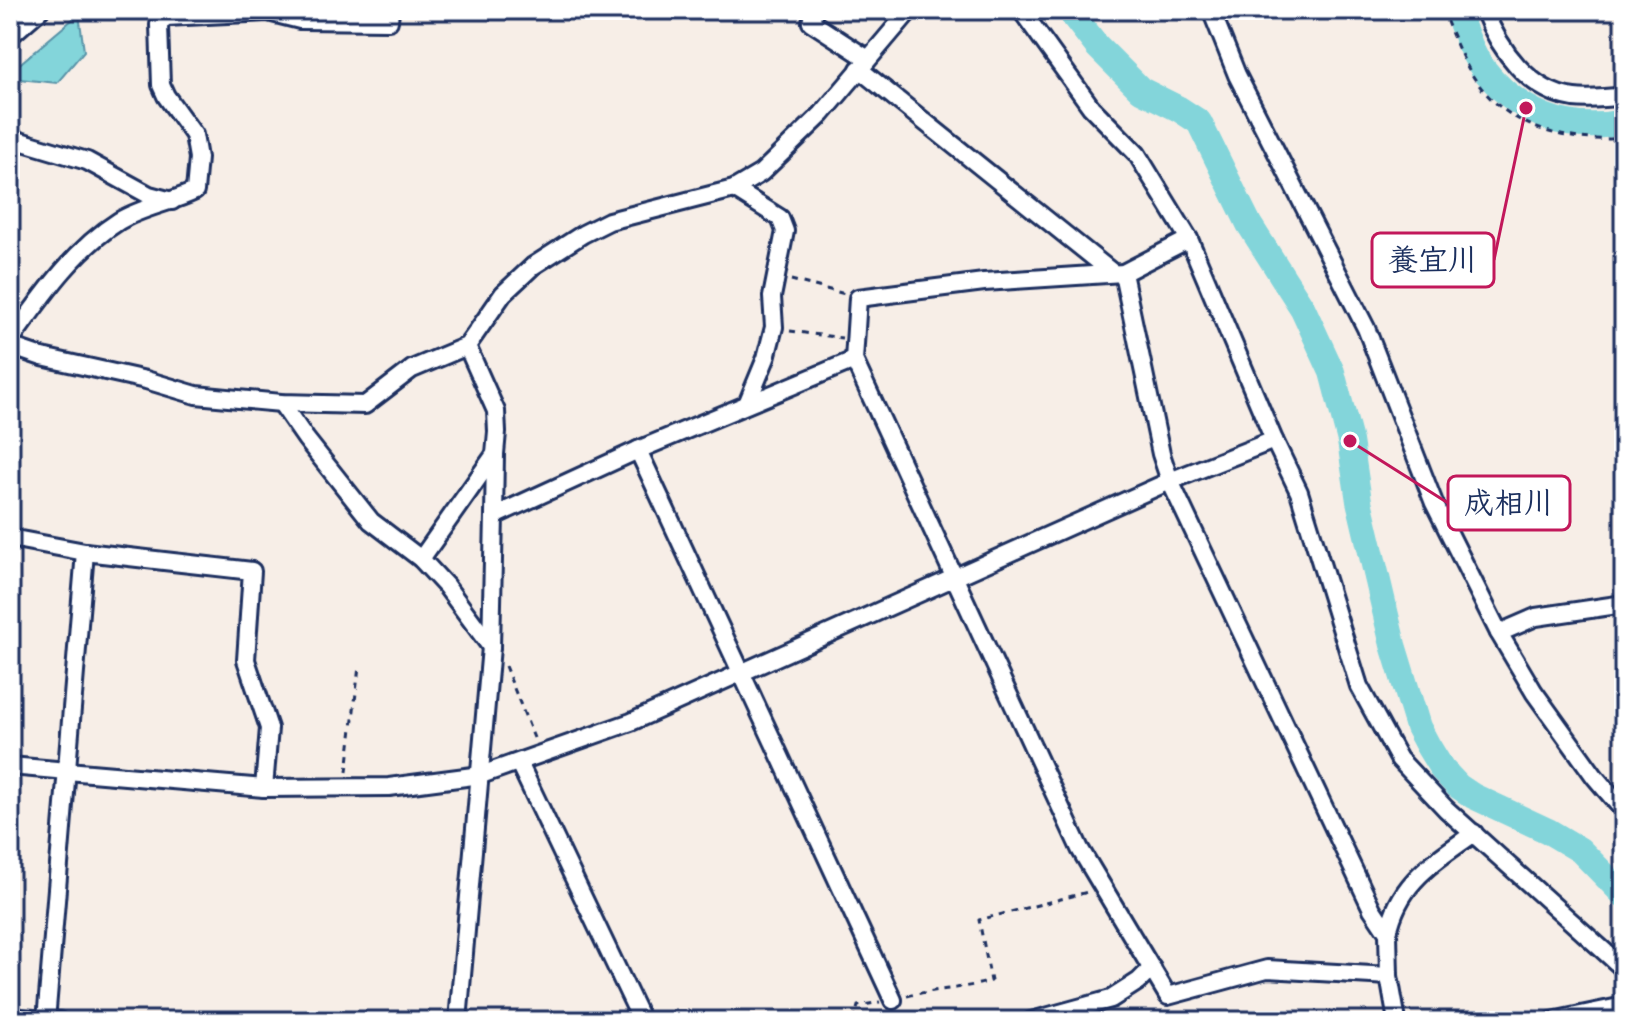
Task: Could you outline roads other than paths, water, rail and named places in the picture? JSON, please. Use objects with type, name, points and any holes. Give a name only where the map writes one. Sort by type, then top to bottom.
[{"type":"street","points":[[10,36],[40,10]]},
{"type":"street","points":[[390,10],[389,21],[300,20],[268,12],[162,13],[159,25],[161,85],[194,135],[198,158],[195,191],[119,221],[96,239],[68,265],[11,340],[42,357],[146,380],[196,395],[281,403],[365,405],[412,369],[467,346],[503,294],[533,266],[583,234],[609,221],[734,189],[761,173],[822,114],[910,10]]},
{"type":"street","points":[[814,10],[811,22],[1118,273],[1170,481],[1372,909],[1388,933]]},
{"type":"street","points":[[1021,10],[1091,107],[1137,154],[1189,239],[1299,492],[1359,686],[1399,759],[1446,809],[1624,969]]},
{"type":"street","points":[[1211,10],[1237,75],[1366,328],[1434,503],[1499,633],[1534,692],[1595,777],[1624,811]]},
{"type":"street","points":[[1484,10],[1508,57],[1526,75],[1548,89],[1572,98],[1624,96]]},
{"type":"street","points":[[10,138],[87,161],[149,195],[173,202]]},
{"type":"street","points":[[734,189],[780,218],[785,231],[772,297],[774,327],[766,358],[747,404]]},
{"type":"street","points":[[1189,239],[1118,273],[984,282],[858,298],[854,360],[1080,849],[1168,996],[1267,969],[1389,976]]},
{"type":"street","points":[[458,1021],[491,647],[497,432],[496,411],[467,346]]},
{"type":"street","points":[[494,516],[638,450],[854,360]]},
{"type":"street","points":[[281,403],[371,521],[421,559],[446,586],[491,647]]},
{"type":"street","points":[[10,766],[264,788],[389,787],[481,775],[631,722],[1170,481],[1274,440]]},
{"type":"street","points":[[638,450],[893,1000]]},
{"type":"street","points":[[421,559],[495,454]]},
{"type":"street","points":[[10,538],[85,552],[252,571],[246,660],[269,728],[264,788]]},
{"type":"street","points":[[10,1017],[50,1021],[85,552]]},
{"type":"street","points":[[1499,633],[1536,617],[1624,604]]},
{"type":"street","points":[[519,763],[642,1021]]},
{"type":"street","points":[[1397,1021],[1389,976],[1388,933],[1392,913],[1401,894],[1426,868],[1474,833]]},
{"type":"street","points":[[1031,1021],[1111,999],[1139,981],[1152,968]]},
{"type":"street","points":[[1552,1021],[1624,1006]]},
{"type":"water","points":[[79,14],[84,51],[57,83],[10,78],[10,72]]},
{"type":"waterway","points":[[1069,10],[1097,46],[1141,90],[1199,122],[1249,224],[1303,309],[1332,372],[1350,441],[1359,501],[1393,645],[1418,727],[1442,769],[1473,796],[1548,831],[1580,850],[1624,895]]},
{"type":"waterway","points":[[1456,10],[1482,67],[1511,97],[1527,108],[1563,122],[1583,125],[1624,122]]},
{"type":"place","name":"養宜川","points":[[1526,108]]},
{"type":"place","name":"成相川","points":[[1350,441]]}]
